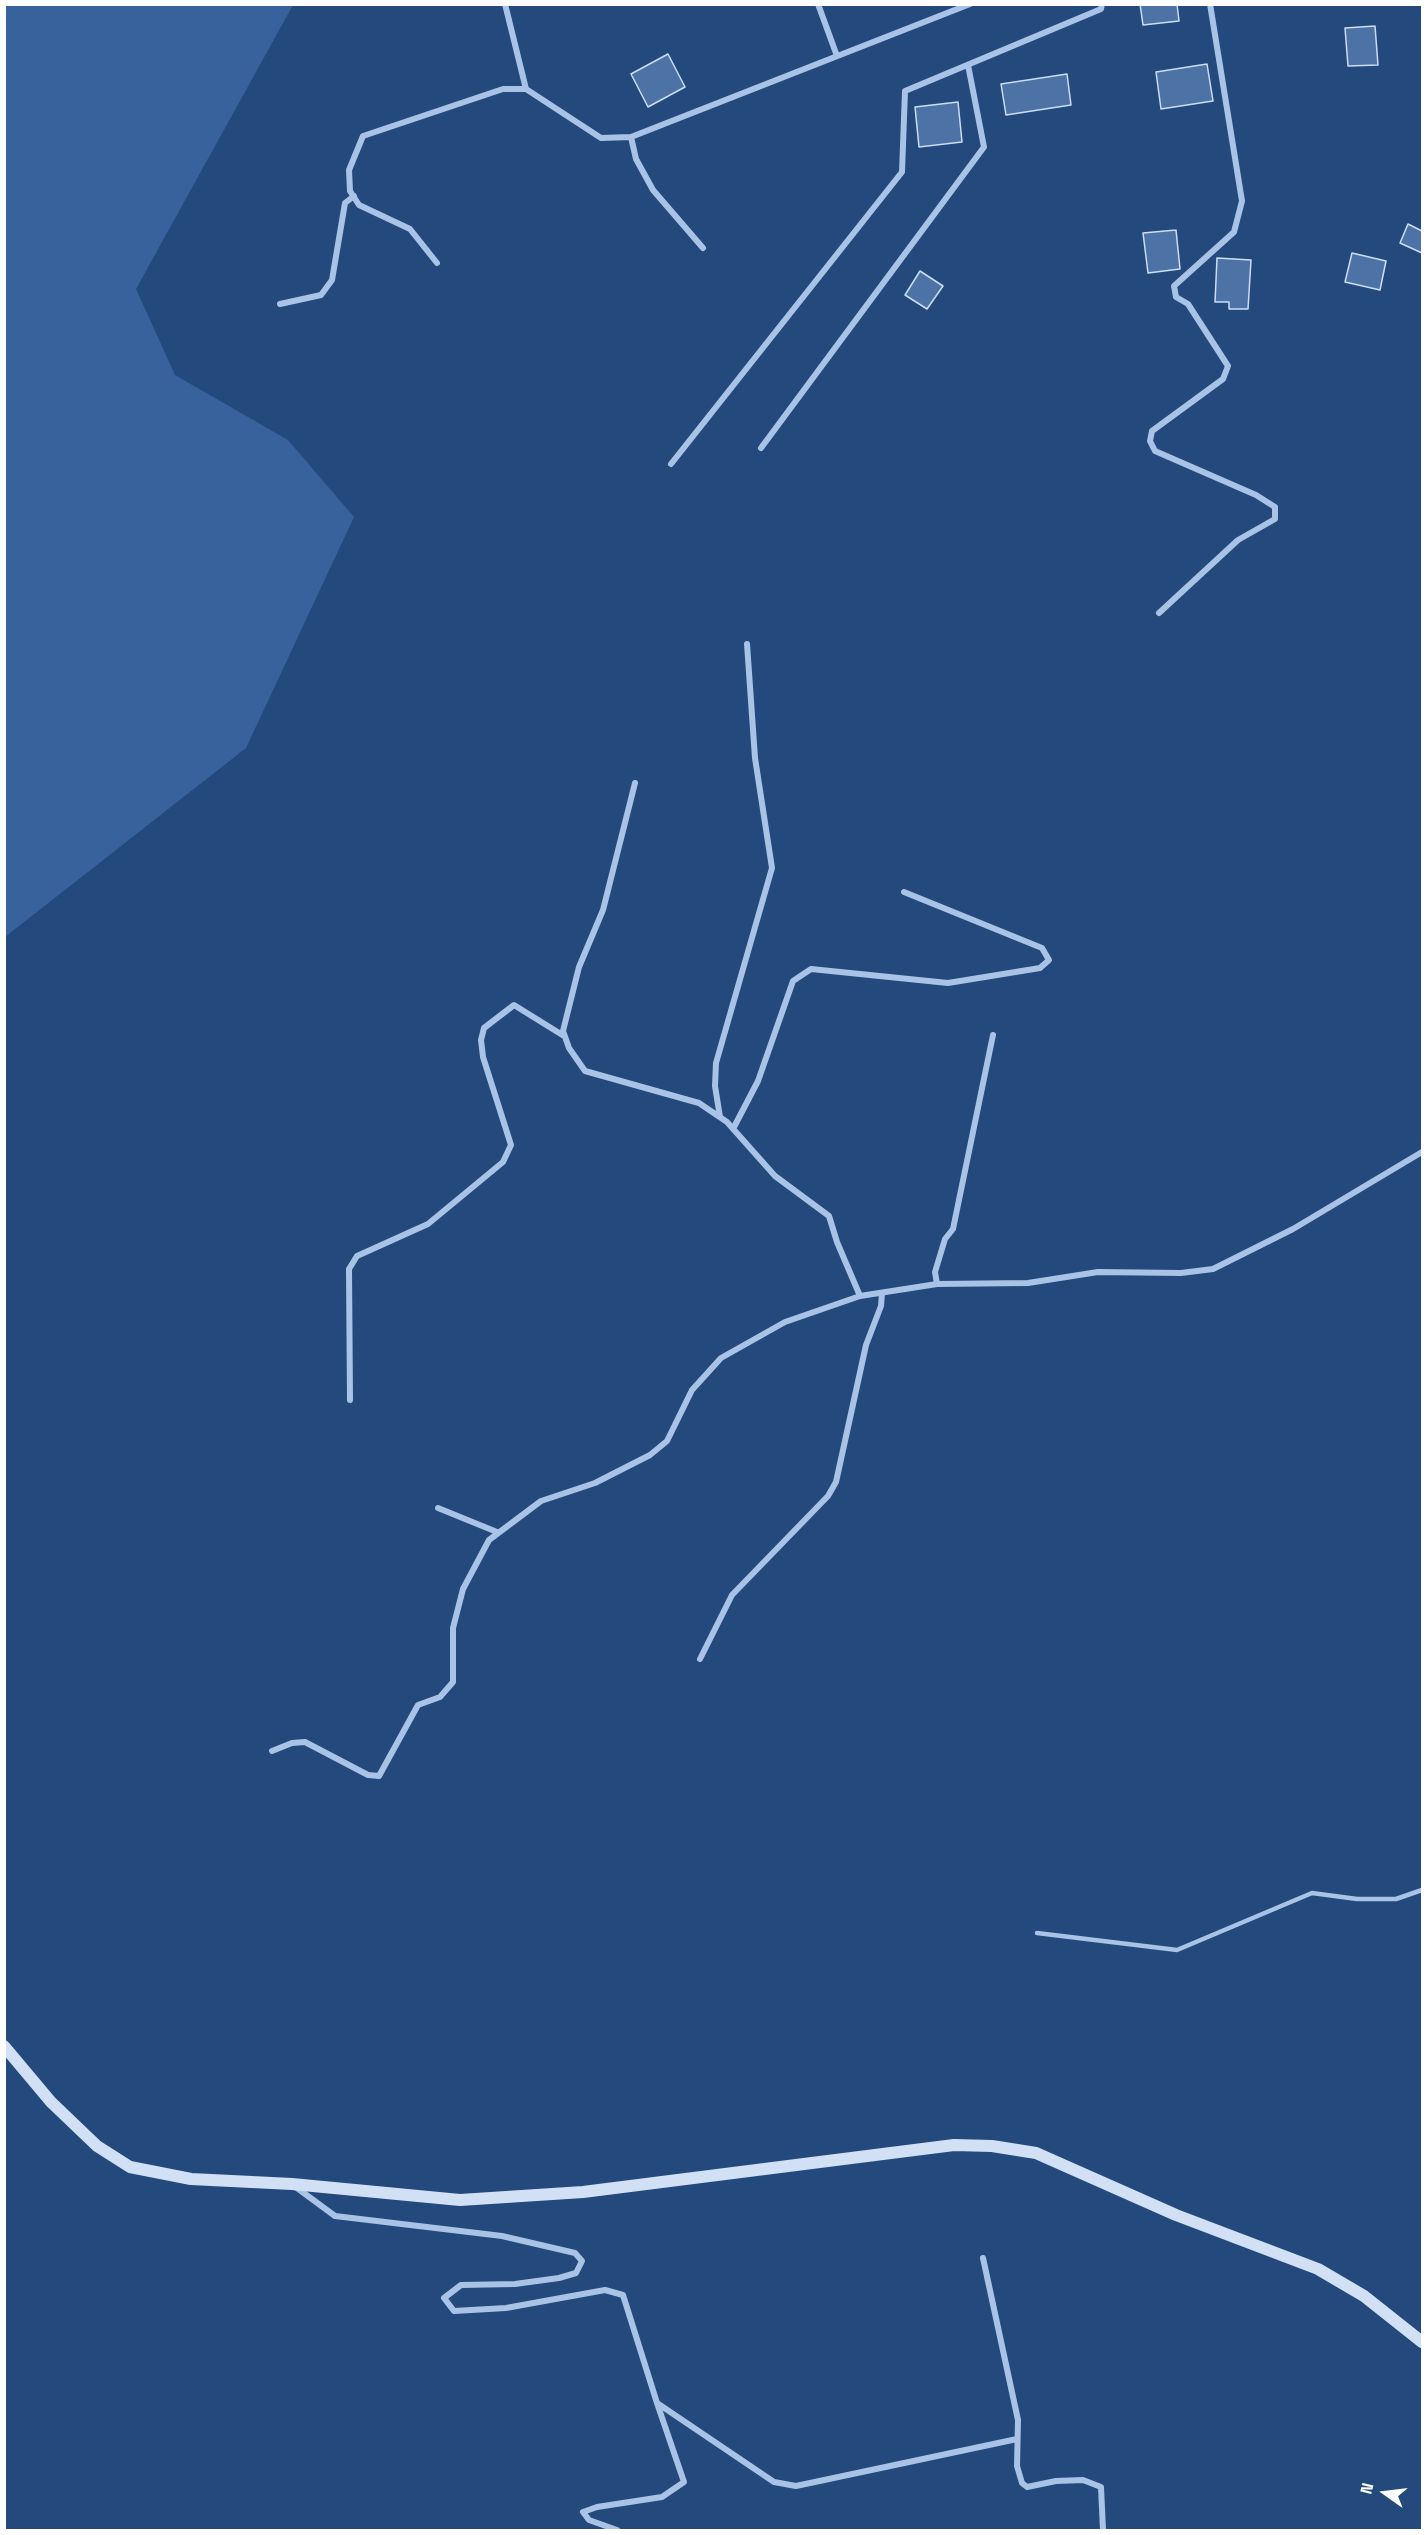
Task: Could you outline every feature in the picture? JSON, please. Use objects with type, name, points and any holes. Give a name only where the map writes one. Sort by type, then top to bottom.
[{"type":"street","points":[[505,4],[526,89]]},
{"type":"street","points":[[818,4],[837,56]]},
{"type":"street","points":[[438,263],[410,229],[359,205],[350,191],[349,170],[363,136],[503,90],[526,89],[601,138],[631,137],[970,4]]},
{"type":"street","points":[[671,464],[902,172],[905,92],[1101,9],[1102,4]]},
{"type":"street","points":[[1159,613],[1238,540],[1275,519],[1275,507],[1256,495],[1155,451],[1150,441],[1152,431],[1224,379],[1228,366],[1188,304],[1176,297],[1174,286],[1234,232],[1242,201],[1210,4]]},
{"type":"street","points":[[761,448],[984,147],[968,65]]},
{"type":"street","points":[[631,137],[636,159],[653,190],[703,248]]},
{"type":"street","points":[[280,304],[321,295],[332,280],[345,203],[354,196]]},
{"type":"street","points":[[720,1117],[715,1086],[716,1063],[772,868],[755,758],[747,644]]},
{"type":"street","points":[[635,783],[603,910],[579,967],[563,1031],[569,1048],[585,1071],[699,1103],[720,1117],[775,1176],[829,1216],[837,1242],[860,1296]]},
{"type":"street","points":[[733,1129],[758,1081],[793,981],[811,969],[948,983],[1040,968],[1049,960],[1042,948],[904,892]]},
{"type":"street","points":[[350,1400],[349,1269],[357,1256],[428,1224],[503,1162],[511,1144],[483,1057],[481,1040],[484,1028],[514,1005],[565,1036]]},
{"type":"street","points":[[937,1284],[935,1272],[945,1239],[953,1229],[993,1035]]},
{"type":"street","points":[[272,1751],[292,1743],[305,1742],[368,1775],[379,1776],[417,1705],[440,1697],[453,1682],[453,1628],[463,1589],[489,1540],[541,1501],[595,1483],[650,1455],[667,1441],[692,1390],[721,1358],[784,1322],[860,1296],[937,1284],[1028,1283],[1098,1272],[1181,1273],[1213,1269],[1293,1229],[1422,1152]]},
{"type":"street","points":[[700,1659],[732,1595],[828,1496],[836,1482],[866,1344],[881,1306],[882,1293]]},
{"type":"street","points":[[438,1508],[497,1532]]},
{"type":"street","points":[[4,2046],[51,2102],[97,2146],[130,2167],[191,2179],[292,2184],[460,2200],[583,2192],[954,2145],[992,2146],[1036,2153],[1176,2215],[1318,2269],[1364,2296],[1422,2342]]},
{"type":"street","points":[[292,2184],[335,2216],[502,2236],[575,2253],[582,2261],[576,2273],[559,2278],[515,2284],[461,2285],[444,2298],[454,2312],[506,2308],[605,2290],[623,2295],[684,2482],[662,2497],[597,2507],[583,2512],[589,2520],[617,2530]]},
{"type":"street","points":[[983,2258],[1018,2420],[1017,2466],[1022,2483],[1027,2487],[1056,2481],[1083,2480],[1101,2487],[1103,2530]]},
{"type":"street","points":[[657,2403],[774,2482],[796,2486],[1017,2439]]},
{"type":"lane","points":[[1037,1934],[1177,1950],[1312,1893],[1357,1899],[1396,1899],[1422,1890]]},
{"type":"shaded area","points":[[5,4],[293,5],[136,289],[175,375],[288,440],[354,517],[246,748],[5,937]]},
{"type":"building","points":[[1140,4],[1177,4],[1179,21],[1143,25]]},
{"type":"building","points":[[1375,26],[1378,65],[1348,66],[1345,28]]},
{"type":"building","points":[[668,54],[685,87],[648,107],[631,74]]},
{"type":"building","points":[[1207,64],[1213,101],[1161,109],[1156,72]]},
{"type":"building","points":[[1067,74],[1071,105],[1006,115],[1001,84]]},
{"type":"building","points":[[958,102],[962,142],[919,147],[915,107]]},
{"type":"building","points":[[1408,224],[1422,231],[1422,253],[1400,243]]},
{"type":"building","points":[[1176,230],[1180,269],[1148,273],[1143,233]]},
{"type":"building","points":[[1352,253],[1386,261],[1380,290],[1345,282]]},
{"type":"building","points":[[1217,258],[1251,260],[1248,309],[1229,309],[1229,302],[1215,302]]},
{"type":"building","points":[[920,271],[943,286],[927,309],[905,295]]}]
